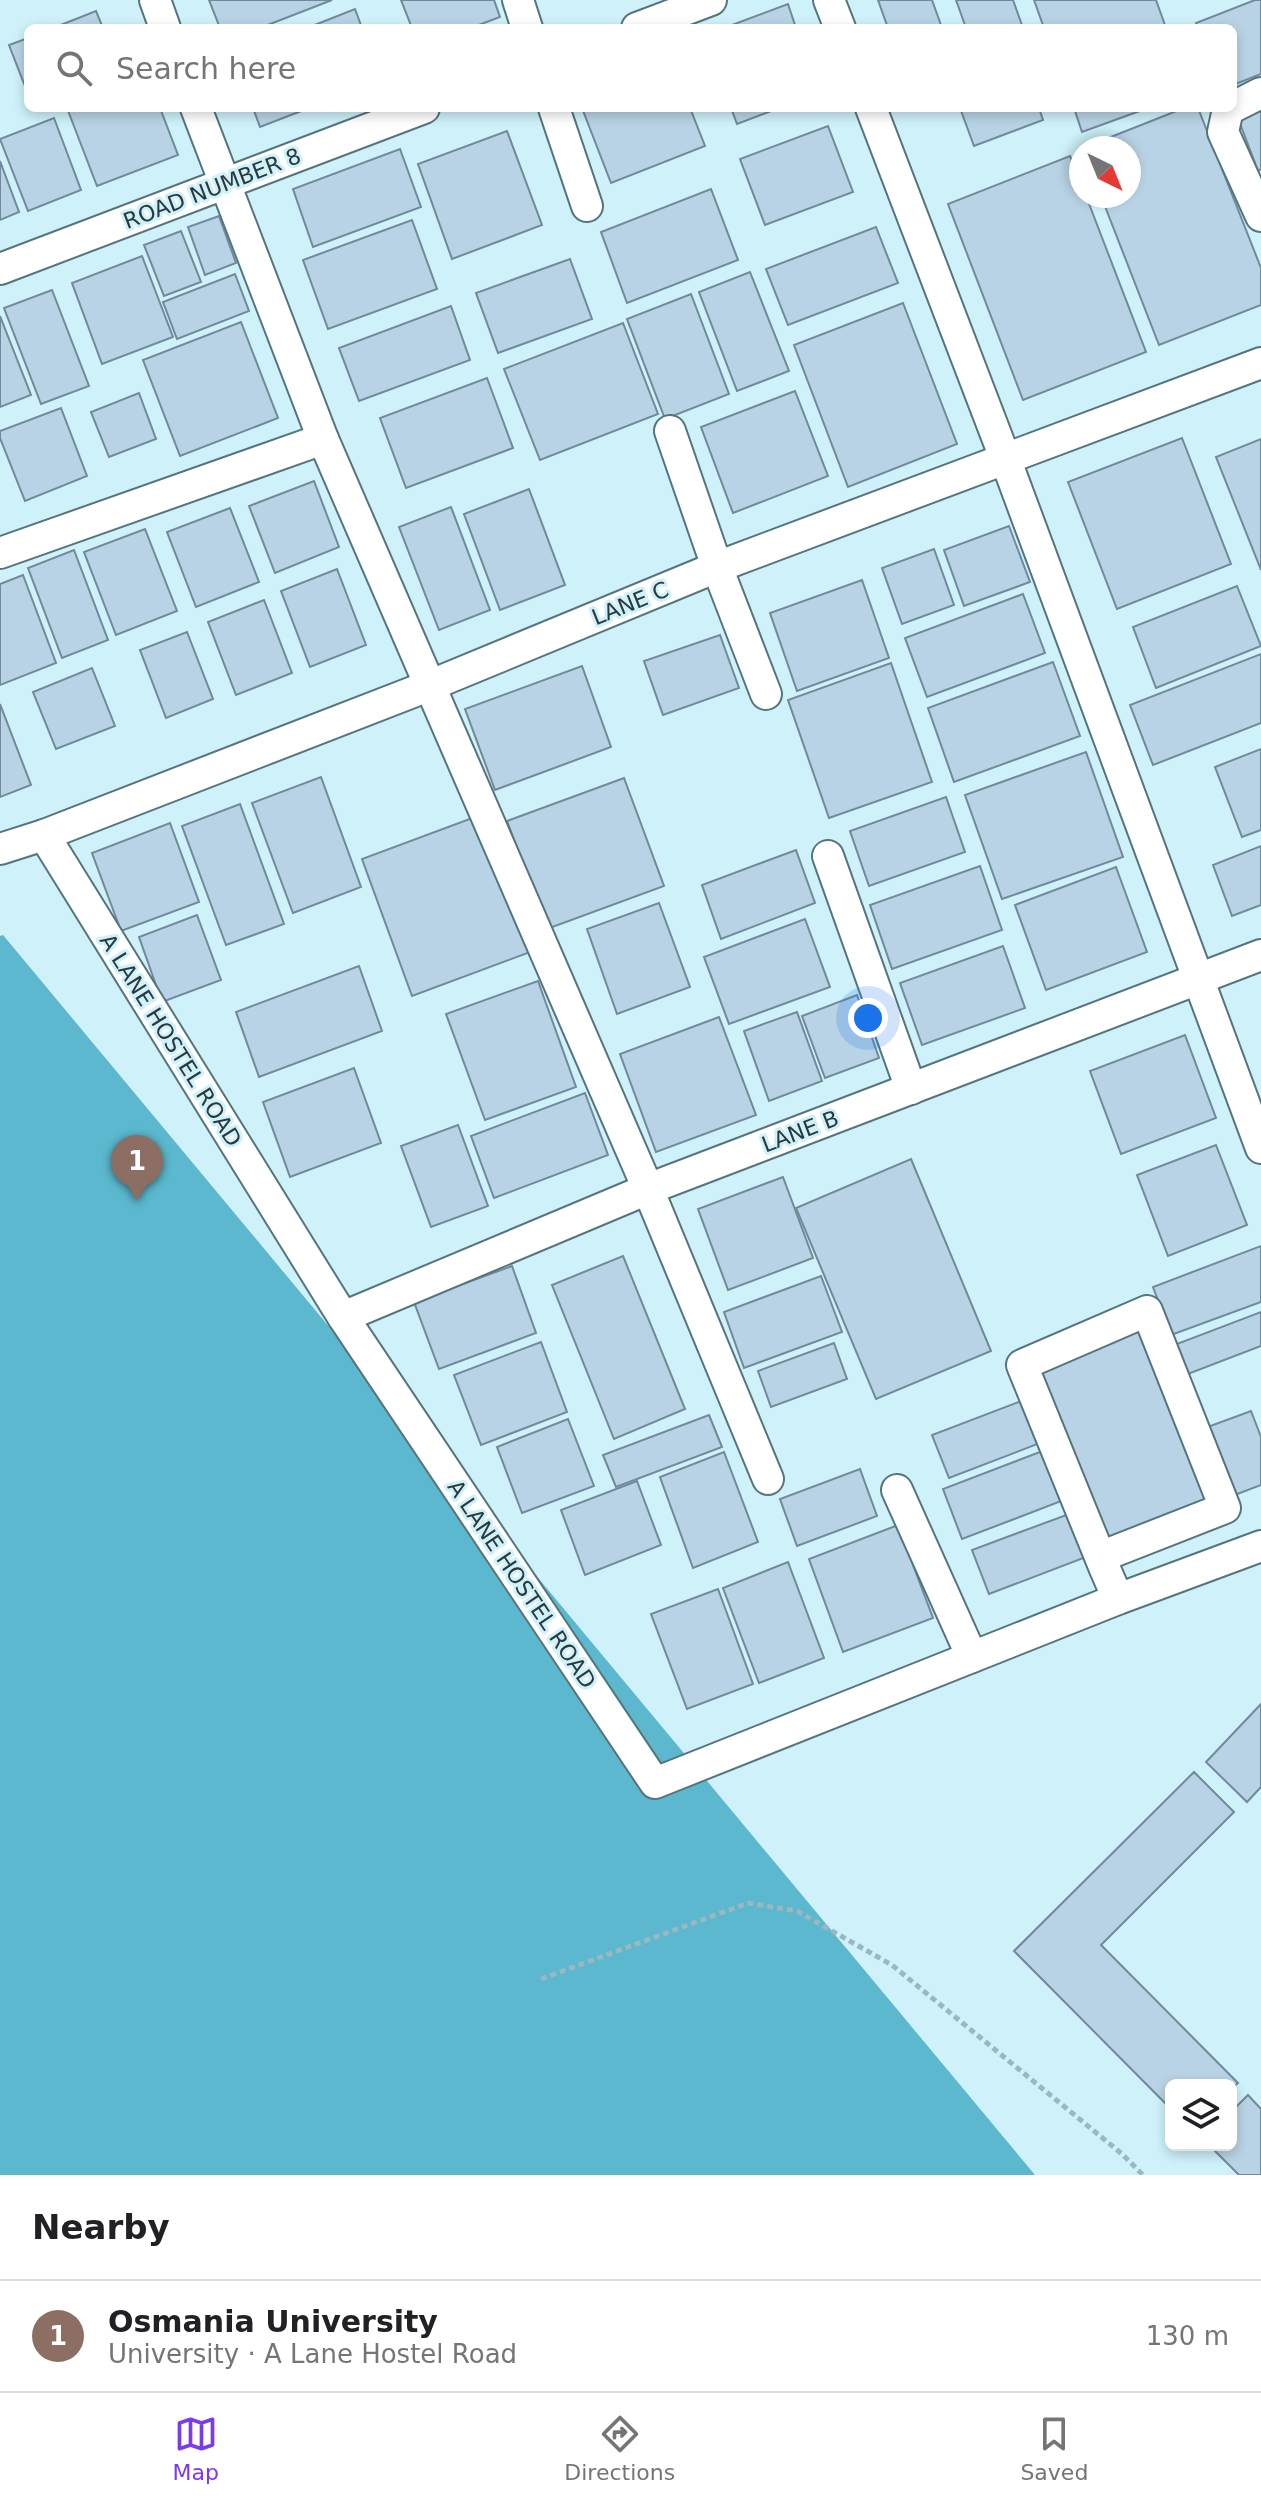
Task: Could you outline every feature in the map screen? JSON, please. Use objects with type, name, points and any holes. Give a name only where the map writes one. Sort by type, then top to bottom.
[{"type":"street","points":[[155,0],[164,24]]},
{"type":"street","points":[[518,0],[526,24]]},
{"type":"street","points":[[648,24],[711,0]]},
{"type":"street","points":[[829,0],[838,24]]},
{"type":"street","points":[[1237,105],[1261,93]]},
{"type":"street","points":[[198,112],[323,439],[648,1189],[768,1479]]},
{"type":"street","name":"ROAD NUMBER 8","points":[[0,269],[413,112]]},
{"type":"street","points":[[555,112],[587,206]]},
{"type":"street","points":[[873,112],[1005,458],[1261,1148]]},
{"type":"street","points":[[1227,112],[1223,132],[1261,216]]},
{"type":"street","name":"LANE C","points":[[0,849],[44,835],[431,685],[717,567],[1261,363]]},
{"type":"street","points":[[670,431],[717,567],[766,694]]},
{"type":"street","points":[[0,553],[323,439]]},
{"type":"street","name":"A LANE HOSTEL ROAD","points":[[44,835],[343,1317],[655,1783],[1118,1599],[1261,1546]]},
{"type":"street","points":[[828,856],[911,1089]]},
{"type":"street","name":"LANE B","points":[[343,1317],[648,1189],[1261,955]]},
{"type":"street","points":[[1100,1557],[1225,1508],[1147,1311],[1022,1365],[1100,1557],[1118,1599]]},
{"type":"street","points":[[897,1490],[972,1657]]},
{"type":"path","points":[[541,1979],[748,1903],[797,1911],[892,1965],[1122,2154],[1143,2175]]},
{"type":"shaded area","points":[[3,935],[1035,2175],[0,2175],[0,936]]},
{"type":"building","points":[[209,0],[332,0],[270,24],[218,24]]},
{"type":"building","points":[[401,0],[494,0],[500,17],[482,24],[410,24]]},
{"type":"building","points":[[878,0],[932,0],[941,24],[887,24]]},
{"type":"building","points":[[956,0],[1013,0],[1022,24],[965,24]]},
{"type":"building","points":[[1034,0],[1156,0],[1165,24],[1043,24]]},
{"type":"building","points":[[1261,0],[1261,74],[1237,83],[1237,24],[1196,23]]},
{"type":"building","points":[[788,4],[795,24],[735,24]]},
{"type":"building","points":[[355,9],[361,24],[317,24]]},
{"type":"building","points":[[96,11],[101,24],[63,24]]},
{"type":"building","points":[[24,39],[24,84],[9,45]]},
{"type":"building","points":[[1261,109],[1261,169],[1258,171],[1238,118]]},
{"type":"building","points":[[69,112],[162,112],[178,155],[97,186]]},
{"type":"building","points":[[254,112],[299,112],[260,127]]},
{"type":"building","points":[[584,112],[692,112],[705,146],[611,183]]},
{"type":"building","points":[[732,112],[768,112],[737,124]]},
{"type":"building","points":[[961,112],[1040,112],[1043,120],[974,146]]},
{"type":"building","points":[[1075,112],[1137,112],[1082,132]]},
{"type":"building","points":[[1174,112],[1200,112],[1261,268],[1261,305],[1159,345],[1106,208],[1141,208],[1141,136],[1113,136]]},
{"type":"building","points":[[54,118],[81,190],[28,211],[0,139]]},
{"type":"building","points":[[828,126],[853,192],[765,225],[740,159]]},
{"type":"building","points":[[507,131],[542,225],[452,259],[418,164]]},
{"type":"building","points":[[400,149],[421,207],[313,247],[293,189]]},
{"type":"building","points":[[1069,156],[1069,208],[1091,208],[1146,352],[1023,400],[948,204]]},
{"type":"building","points":[[0,161],[19,212],[0,220]]},
{"type":"building","points":[[711,189],[738,260],[627,303],[601,232]]},
{"type":"building","points":[[219,216],[236,263],[205,275],[188,227]]},
{"type":"building","points":[[412,220],[437,289],[328,329],[303,260]]},
{"type":"building","points":[[876,227],[898,283],[788,325],[766,269]]},
{"type":"building","points":[[181,231],[201,282],[164,296],[144,245]]},
{"type":"building","points":[[142,256],[173,337],[102,364],[72,283]]},
{"type":"building","points":[[570,259],[592,319],[498,353],[476,293]]},
{"type":"building","points":[[750,272],[789,371],[737,391],[699,292]]},
{"type":"building","points":[[235,274],[249,311],[177,339],[163,302]]},
{"type":"building","points":[[52,290],[89,386],[41,404],[4,308]]},
{"type":"building","points":[[691,294],[729,394],[665,419],[627,319]]},
{"type":"building","points":[[903,303],[957,444],[848,487],[794,345]]},
{"type":"building","points":[[451,306],[470,360],[359,401],[339,348]]},
{"type":"building","points":[[0,316],[31,395],[0,407]]},
{"type":"building","points":[[241,322],[278,418],[180,456],[143,360]]},
{"type":"building","points":[[623,323],[658,414],[540,460],[504,369]]},
{"type":"building","points":[[487,378],[513,448],[406,488],[380,418]]},
{"type":"building","points":[[795,391],[828,476],[733,513],[701,427]]},
{"type":"building","points":[[139,393],[156,439],[109,457],[91,412]]},
{"type":"building","points":[[61,408],[87,476],[25,501],[0,431]]},
{"type":"building","points":[[1182,438],[1231,564],[1117,609],[1068,482]]},
{"type":"building","points":[[1261,439],[1261,570],[1216,457]]},
{"type":"building","points":[[314,481],[339,547],[275,573],[249,506]]},
{"type":"building","points":[[529,489],[565,585],[500,610],[464,514]]},
{"type":"building","points":[[451,507],[490,610],[439,630],[399,527]]},
{"type":"building","points":[[230,508],[259,582],[196,607],[167,532]]},
{"type":"building","points":[[1009,526],[1030,582],[964,606],[944,550]]},
{"type":"building","points":[[145,529],[177,611],[116,635],[84,552]]},
{"type":"building","points":[[934,549],[954,605],[902,624],[882,568]]},
{"type":"building","points":[[74,550],[108,640],[62,658],[28,568]]},
{"type":"building","points":[[337,569],[366,645],[310,667],[281,591]]},
{"type":"building","points":[[23,575],[56,663],[0,685],[0,584]]},
{"type":"building","points":[[862,580],[889,658],[797,691],[770,613]]},
{"type":"building","points":[[1237,586],[1261,646],[1156,688],[1133,627]]},
{"type":"building","points":[[1023,594],[1045,653],[927,697],[905,638]]},
{"type":"building","points":[[264,600],[292,673],[236,695],[208,622]]},
{"type":"building","points":[[187,632],[213,699],[166,718],[140,650]]},
{"type":"building","points":[[720,635],[739,688],[663,715],[644,661]]},
{"type":"building","points":[[1261,654],[1261,723],[1153,765],[1130,705]]},
{"type":"building","points":[[1053,662],[1080,736],[954,782],[928,708]]},
{"type":"building","points":[[891,663],[932,782],[829,818],[788,700]]},
{"type":"building","points":[[582,666],[611,747],[495,790],[465,709]]},
{"type":"building","points":[[92,668],[115,726],[56,749],[33,692]]},
{"type":"building","points":[[0,704],[31,785],[0,797]]},
{"type":"building","points":[[1261,749],[1261,830],[1242,837],[1215,767]]},
{"type":"building","points":[[1086,752],[1123,857],[1002,899],[965,795]]},
{"type":"building","points":[[321,777],[361,887],[293,913],[252,803]]},
{"type":"building","points":[[624,778],[664,886],[547,929],[507,821]]},
{"type":"building","points":[[946,797],[965,852],[869,886],[850,831]]},
{"type":"building","points":[[240,804],[284,924],[226,945],[182,826]]},
{"type":"building","points":[[483,814],[533,951],[412,996],[362,859]]},
{"type":"building","points":[[170,823],[199,902],[121,931],[92,853]]},
{"type":"building","points":[[1261,846],[1261,905],[1232,916],[1213,865]]},
{"type":"building","points":[[796,850],[815,903],[721,939],[702,885]]},
{"type":"building","points":[[980,866],[1002,930],[892,969],[870,905]]},
{"type":"building","points":[[1116,867],[1147,952],[1046,990],[1015,905]]},
{"type":"building","points":[[659,903],[690,987],[617,1014],[587,929]]},
{"type":"building","points":[[197,915],[221,980],[162,1002],[139,937]]},
{"type":"building","points":[[805,919],[830,987],[729,1024],[704,957]]},
{"type":"building","points":[[1003,946],[1025,1008],[922,1045],[900,983]]},
{"type":"building","points":[[359,966],[382,1031],[259,1077],[236,1012]]},
{"type":"building","points":[[538,981],[576,1087],[485,1120],[446,1014]]},
{"type":"building","points":[[857,995],[879,1058],[825,1078],[802,1016]]},
{"type":"building","points":[[797,1012],[822,1081],[769,1101],[744,1031]]},
{"type":"building","points":[[719,1017],[756,1115],[656,1152],[620,1054]]},
{"type":"building","points":[[1185,1035],[1216,1118],[1121,1154],[1090,1071]]},
{"type":"building","points":[[354,1068],[381,1143],[290,1177],[263,1102]]},
{"type":"building","points":[[585,1093],[608,1155],[494,1198],[471,1136]]},
{"type":"building","points":[[458,1125],[488,1206],[431,1227],[401,1146]]},
{"type":"building","points":[[1216,1145],[1247,1225],[1168,1256],[1137,1175]]},
{"type":"building","points":[[911,1159],[991,1351],[876,1399],[796,1208]]},
{"type":"building","points":[[783,1177],[813,1258],[728,1290],[698,1209]]},
{"type":"building","points":[[1261,1246],[1261,1302],[1171,1335],[1153,1287]]},
{"type":"building","points":[[623,1256],[685,1409],[614,1439],[552,1285]]},
{"type":"building","points":[[512,1266],[536,1333],[439,1369],[414,1302]]},
{"type":"building","points":[[821,1276],[842,1332],[744,1368],[724,1312]]},
{"type":"building","points":[[1261,1312],[1261,1346],[1180,1377],[1169,1347]]},
{"type":"building","points":[[1139,1327],[1212,1507],[1104,1552],[1031,1372]]},
{"type":"building","points":[[541,1342],[567,1412],[481,1445],[454,1375]]},
{"type":"building","points":[[834,1343],[847,1379],[771,1407],[758,1371]]},
{"type":"building","points":[[1024,1400],[1040,1443],[949,1478],[932,1435]]},
{"type":"building","points":[[1251,1411],[1261,1437],[1261,1485],[1227,1498],[1202,1429]]},
{"type":"building","points":[[709,1415],[722,1447],[616,1487],[603,1455]]},
{"type":"building","points":[[568,1419],[594,1486],[522,1513],[497,1447]]},
{"type":"building","points":[[1045,1450],[1064,1500],[962,1539],[943,1489]]},
{"type":"building","points":[[724,1452],[758,1542],[693,1568],[660,1477]]},
{"type":"building","points":[[860,1469],[877,1516],[797,1546],[780,1499]]},
{"type":"building","points":[[637,1481],[661,1545],[585,1575],[561,1510]]},
{"type":"building","points":[[1069,1514],[1086,1557],[989,1594],[972,1550]]},
{"type":"building","points":[[898,1525],[933,1618],[843,1652],[809,1559]]},
{"type":"building","points":[[788,1562],[824,1658],[759,1683],[723,1588]]},
{"type":"building","points":[[718,1589],[753,1684],[687,1709],[651,1614]]},
{"type":"building","points":[[1261,1704],[1261,1787],[1247,1802],[1206,1762]]},
{"type":"building","points":[[1194,1772],[1234,1812],[1101,1945],[1234,2079],[1165,2079],[1165,2103],[1014,1951]]},
{"type":"building","points":[[1248,2095],[1261,2109],[1261,2175],[1239,2175],[1215,2151],[1237,2151],[1237,2106]]},
{"type":"place","name":"Osmania University","points":[[137,1201]]}]
